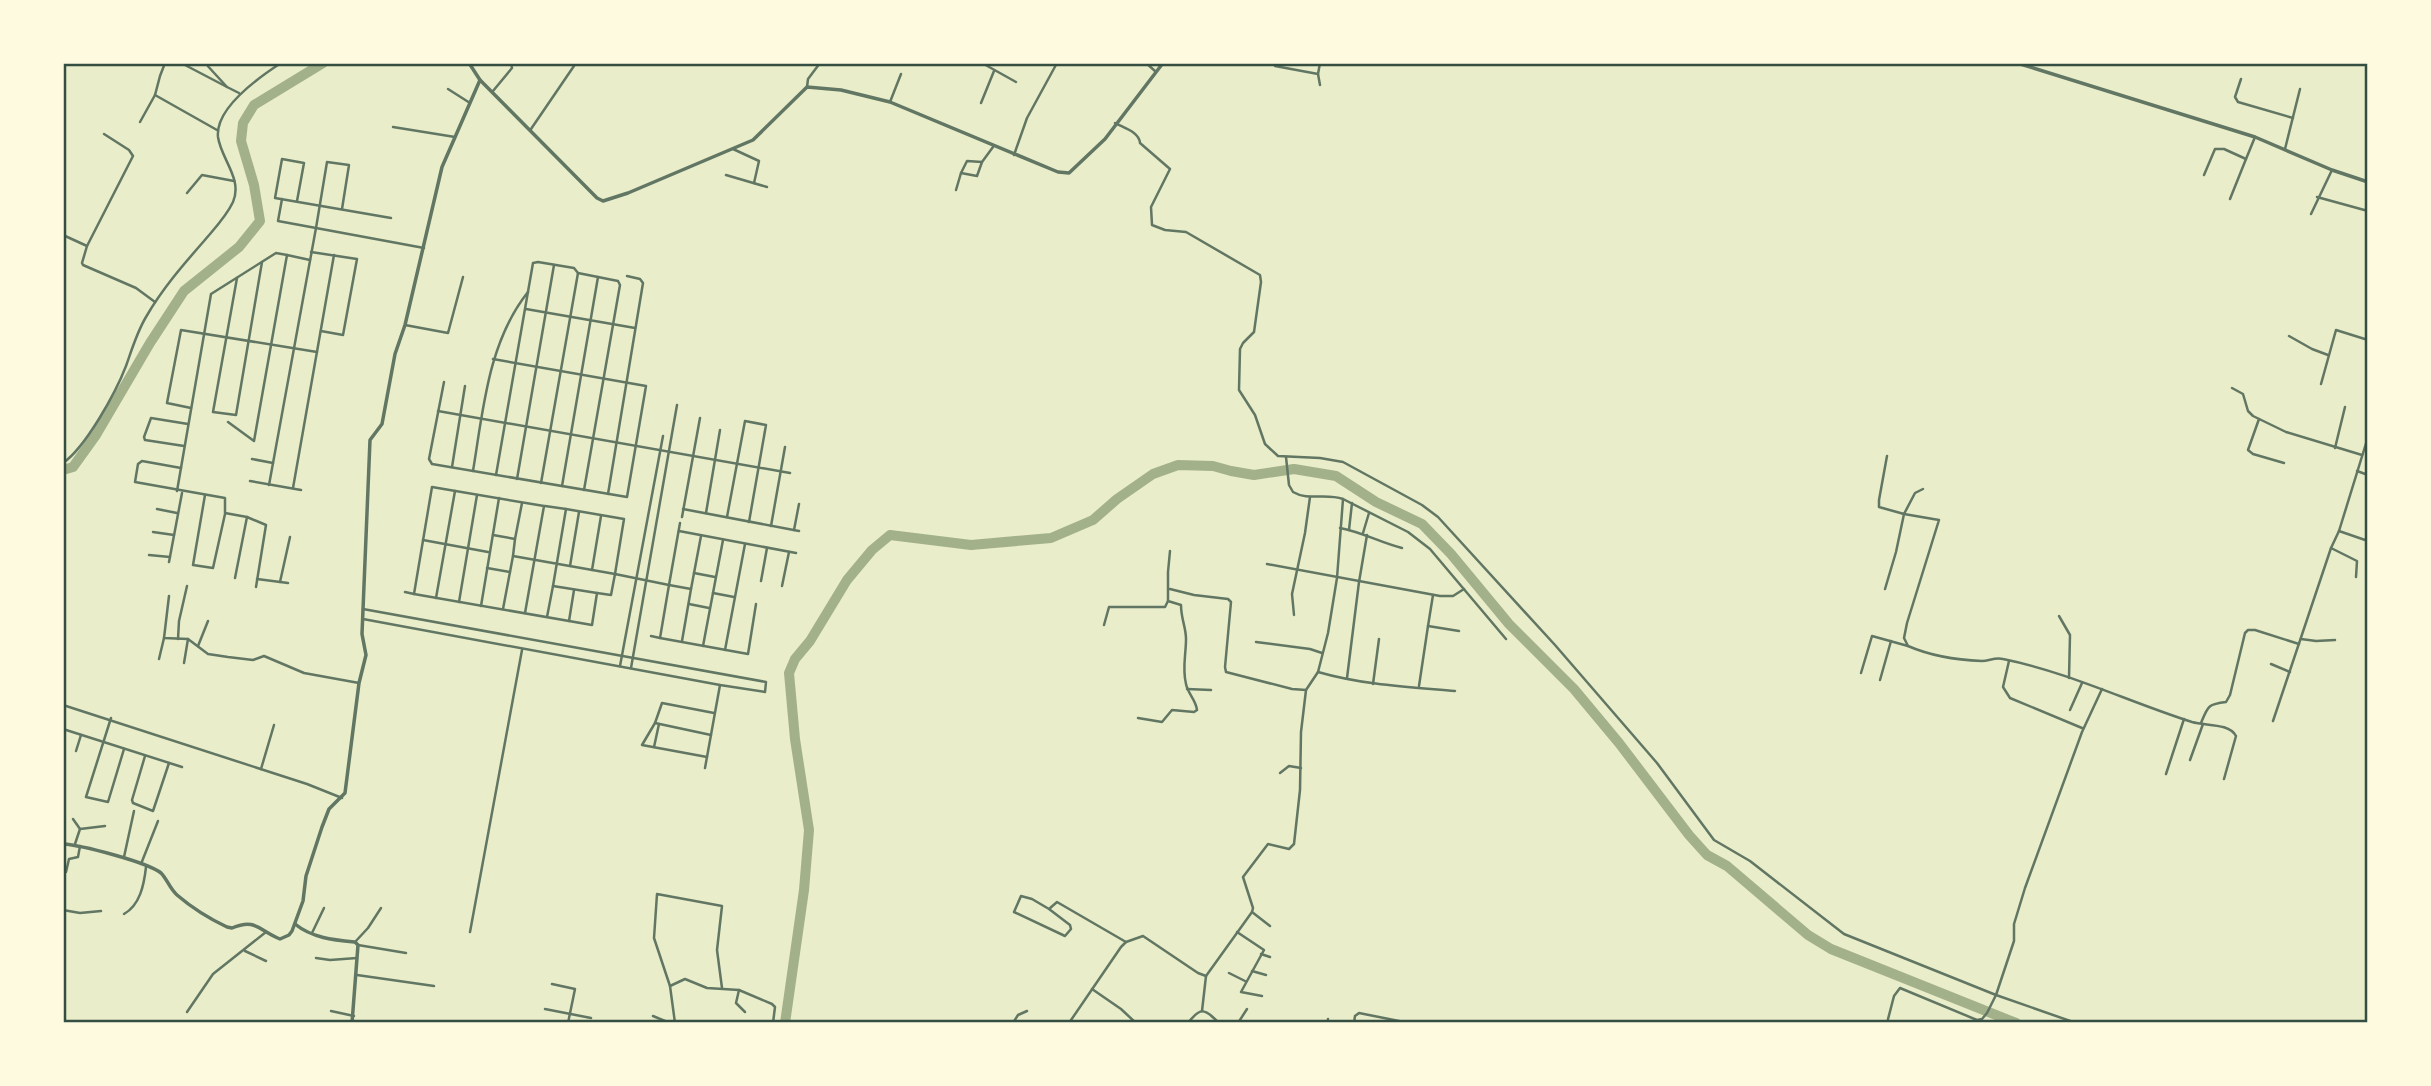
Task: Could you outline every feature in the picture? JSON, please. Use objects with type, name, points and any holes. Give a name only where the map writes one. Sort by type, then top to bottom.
[{"type":"street","points":[[140,122],[155,95],[166,63]]},
{"type":"street","points":[[205,63],[227,87]]},
{"type":"street","points":[[63,463],[76,453],[115,389],[145,318],[155,302],[224,217],[234,198],[234,181],[218,139],[218,131],[240,93],[281,63]]},
{"type":"street","points":[[469,63],[480,80],[601,201],[628,194],[753,140],[807,87],[808,79],[820,63]]},
{"type":"street","points":[[493,91],[513,67],[511,63]]},
{"type":"street","points":[[531,129],[576,63]]},
{"type":"street","points":[[982,63],[1016,82]]},
{"type":"street","points":[[1014,155],[1027,118],[1057,63]]},
{"type":"street","points":[[1146,63],[1155,71]]},
{"type":"street","points":[[807,87],[841,90],[890,102],[993,147],[1058,172],[1069,173],[1101,143],[1163,63]]},
{"type":"street","points":[[1320,63],[1320,85]]},
{"type":"street","points":[[2017,63],[2255,137],[2332,170],[2368,182]]},
{"type":"street","points":[[188,65],[240,93]]},
{"type":"street","points":[[1275,66],[1318,74]]},
{"type":"street","points":[[981,103],[994,71]]},
{"type":"street","points":[[890,102],[901,74]]},
{"type":"street","points":[[2241,79],[2235,96],[2238,102],[2293,119]]},
{"type":"street","points":[[63,844],[124,857],[162,874],[176,894],[222,924],[232,928],[250,923],[283,938],[289,935],[303,901],[306,876],[329,809],[345,793],[359,683],[366,655],[363,609],[369,443],[371,436],[382,424],[395,354],[405,325],[442,167],[480,80]]},
{"type":"street","points":[[448,89],[470,103]]},
{"type":"street","points":[[2285,149],[2300,89]]},
{"type":"street","points":[[155,95],[218,131]]},
{"type":"street","points":[[1115,123],[1135,134],[1140,143],[1170,169],[1151,207],[1152,225],[1191,234],[1260,275],[1254,330],[1240,349],[1239,390],[1255,415],[1265,444],[1278,456],[1343,462],[1422,505],[1438,517],[1555,645],[1657,763],[1714,840],[1750,861],[1844,934],[1996,995],[2076,1023]]},
{"type":"street","points":[[394,127],[456,137]]},
{"type":"street","points":[[104,134],[129,150],[133,156],[87,246],[82,263],[136,288],[155,302]]},
{"type":"street","points":[[2230,199],[2255,137]]},
{"type":"street","points":[[961,173],[977,176],[982,162],[993,147]]},
{"type":"street","points":[[2204,175],[2216,148],[2246,159]]},
{"type":"street","points":[[733,149],[759,161],[754,183]]},
{"type":"street","points":[[297,201],[304,163],[282,159],[275,198],[391,218]]},
{"type":"street","points":[[956,190],[967,161],[982,162]]},
{"type":"street","points":[[269,485],[327,162],[349,165],[342,209]]},
{"type":"street","points":[[2311,214],[2332,170]]},
{"type":"street","points":[[187,192],[202,175],[234,181]]},
{"type":"street","points":[[726,175],[767,187]]},
{"type":"street","points":[[2317,197],[2368,211]]},
{"type":"street","points":[[282,199],[278,221],[424,248]]},
{"type":"street","points":[[63,235],[87,246]]},
{"type":"street","points":[[311,252],[357,259],[343,335],[321,331]]},
{"type":"street","points":[[177,491],[211,294],[276,253],[310,260]]},
{"type":"street","points":[[228,422],[254,441],[287,255]]},
{"type":"street","points":[[293,488],[334,255]]},
{"type":"street","points":[[237,278],[214,412],[236,415],[262,262]]},
{"type":"street","points":[[496,475],[533,263],[574,268],[578,273],[620,282],[583,490]]},
{"type":"street","points":[[517,479],[554,265]]},
{"type":"street","points":[[541,483],[548,430],[578,273]]},
{"type":"street","points":[[608,494],[643,283],[640,279],[627,276]]},
{"type":"street","points":[[405,325],[448,332],[463,277]]},
{"type":"street","points":[[562,486],[598,277]]},
{"type":"street","points":[[473,471],[494,359],[515,312],[528,291]]},
{"type":"street","points":[[526,309],[635,328]]},
{"type":"street","points":[[2321,384],[2337,329],[2368,340]]},
{"type":"street","points":[[191,408],[167,403],[180,331],[317,352]]},
{"type":"street","points":[[2289,336],[2328,355]]},
{"type":"street","points":[[444,382],[429,462],[627,497],[646,386],[494,359]]},
{"type":"street","points":[[452,467],[465,386]]},
{"type":"street","points":[[2232,388],[2243,394],[2248,411],[2259,419],[2286,432],[2362,455]]},
{"type":"street","points":[[631,668],[677,405]]},
{"type":"street","points":[[2335,449],[2345,407]]},
{"type":"street","points":[[438,411],[790,473]]},
{"type":"street","points":[[184,446],[145,440],[144,437],[151,418],[188,424]]},
{"type":"street","points":[[682,517],[700,418]]},
{"type":"street","points":[[2259,419],[2248,450],[2284,463]]},
{"type":"street","points":[[727,517],[745,421],[766,425],[749,522]]},
{"type":"street","points":[[706,513],[720,430]]},
{"type":"street","points":[[620,666],[663,436]]},
{"type":"street","points":[[2273,721],[2339,531],[2368,437]]},
{"type":"street","points":[[771,526],[785,447]]},
{"type":"street","points":[[1887,456],[1878,505],[1885,510],[1939,520],[1907,623],[1905,638],[1908,646]]},
{"type":"street","points":[[1286,457],[1289,485],[1293,492],[1301,496],[1328,495],[1343,499],[1408,532],[1423,544],[1506,639]]},
{"type":"street","points":[[252,459],[273,463]]},
{"type":"street","points":[[181,468],[142,461],[138,464],[135,482],[225,498],[225,513],[213,568],[192,565],[205,495]]},
{"type":"street","points":[[2357,471],[2368,475]]},
{"type":"street","points":[[250,481],[301,490]]},
{"type":"street","points":[[414,594],[432,487],[624,519],[611,596],[553,586]]},
{"type":"street","points":[[1885,589],[1904,514],[1915,493],[1923,489]]},
{"type":"street","points":[[436,598],[455,491]]},
{"type":"street","points":[[149,555],[170,560],[182,492]]},
{"type":"street","points":[[459,602],[477,494]]},
{"type":"street","points":[[1294,615],[1292,594],[1310,497]]},
{"type":"street","points":[[481,606],[499,498]]},
{"type":"street","points":[[1202,1011],[1206,976],[1252,912],[1243,877],[1268,844],[1293,847],[1297,826],[1301,732],[1306,690],[1318,672],[1338,578],[1343,499]]},
{"type":"street","points":[[503,610],[522,502]]},
{"type":"street","points":[[1349,530],[1352,503]]},
{"type":"street","points":[[794,530],[799,504]]},
{"type":"street","points":[[525,613],[544,506]]},
{"type":"street","points":[[156,509],[178,513]]},
{"type":"street","points":[[547,617],[566,509]]},
{"type":"street","points":[[683,509],[799,531]]},
{"type":"street","points":[[570,566],[579,512]]},
{"type":"street","points":[[1347,678],[1370,512]]},
{"type":"street","points":[[225,513],[247,517],[267,527],[256,587]]},
{"type":"street","points":[[592,570],[601,516]]},
{"type":"street","points":[[235,578],[247,517]]},
{"type":"street","points":[[660,638],[680,523]]},
{"type":"street","points":[[1340,528],[1402,548]]},
{"type":"street","points":[[679,531],[796,553]]},
{"type":"street","points":[[2339,531],[2368,541]]},
{"type":"street","points":[[153,532],[174,536]]},
{"type":"street","points":[[493,535],[516,539]]},
{"type":"street","points":[[681,641],[701,536]]},
{"type":"street","points":[[280,582],[290,537]]},
{"type":"street","points":[[423,540],[490,552]]},
{"type":"street","points":[[703,646],[723,540]]},
{"type":"street","points":[[725,650],[744,544]]},
{"type":"street","points":[[761,581],[767,548]]},
{"type":"street","points":[[2331,548],[2357,561],[2356,577]]},
{"type":"street","points":[[1104,625],[1107,610],[1111,606],[1165,607],[1168,601],[1170,551]]},
{"type":"street","points":[[782,586],[789,552]]},
{"type":"street","points":[[513,556],[691,589]]},
{"type":"street","points":[[1267,564],[1433,595],[1453,596],[1464,589]]},
{"type":"street","points":[[487,568],[510,572]]},
{"type":"street","points":[[694,573],[716,577]]},
{"type":"street","points":[[257,579],[288,583]]},
{"type":"street","points":[[178,639],[178,621],[187,586]]},
{"type":"street","points":[[569,621],[575,589]]},
{"type":"street","points":[[1169,589],[1231,601],[1226,673],[1306,690]]},
{"type":"street","points":[[405,592],[592,625],[597,593]]},
{"type":"street","points":[[713,593],[735,597]]},
{"type":"street","points":[[1419,686],[1433,595]]},
{"type":"street","points":[[159,659],[169,596]]},
{"type":"street","points":[[1138,718],[1163,722],[1172,710],[1195,712],[1197,705],[1187,689],[1183,667],[1186,640],[1180,617],[1181,606],[1168,601]]},
{"type":"street","points":[[689,604],[710,608]]},
{"type":"street","points":[[651,636],[748,654],[757,604]]},
{"type":"street","points":[[363,609],[766,682],[765,692],[363,620]]},
{"type":"street","points":[[2059,616],[2070,635],[2069,678]]},
{"type":"street","points":[[198,646],[208,621]]},
{"type":"street","points":[[1428,626],[1459,631]]},
{"type":"street","points":[[2190,760],[2209,705],[2226,702],[2230,695],[2245,633],[2255,630],[2299,644]]},
{"type":"street","points":[[1861,673],[1872,636],[1954,659],[2001,659],[2069,678],[2184,719],[2225,727],[2236,734],[2224,779]]},
{"type":"street","points":[[516,648],[518,637]]},
{"type":"street","points":[[164,638],[188,639],[208,654],[253,660],[264,656],[304,673],[359,683]]},
{"type":"street","points":[[184,663],[188,639]]},
{"type":"street","points":[[1373,684],[1379,639]]},
{"type":"street","points":[[2301,639],[2335,640]]},
{"type":"street","points":[[1880,680],[1891,641]]},
{"type":"street","points":[[1256,642],[1322,653]]},
{"type":"street","points":[[470,932],[522,649]]},
{"type":"street","points":[[2009,661],[2003,687],[2010,698],[2083,729]]},
{"type":"street","points":[[2271,664],[2290,671]]},
{"type":"street","points":[[1318,672],[1373,684],[1455,691]]},
{"type":"street","points":[[2070,710],[2082,683]]},
{"type":"street","points":[[705,768],[720,685]]},
{"type":"street","points":[[1187,689],[1211,690]]},
{"type":"street","points":[[1887,1023],[1894,996],[1900,988],[1977,1020],[1987,1013],[1996,995],[2014,941],[2014,924],[2025,888],[2083,729],[2102,689]]},
{"type":"street","points":[[654,747],[662,703],[715,713]]},
{"type":"street","points":[[63,705],[342,798]]},
{"type":"street","points":[[110,719],[86,797],[108,802],[124,749]]},
{"type":"street","points":[[2166,774],[2184,719]]},
{"type":"street","points":[[657,724],[711,735]]},
{"type":"street","points":[[657,724],[642,745],[707,757]]},
{"type":"street","points":[[261,769],[274,725]]},
{"type":"street","points":[[63,729],[183,767]]},
{"type":"street","points":[[76,751],[81,735]]},
{"type":"street","points":[[145,756],[132,800],[133,803],[153,811],[169,763]]},
{"type":"street","points":[[1280,774],[1289,766],[1301,768]]},
{"type":"street","points":[[124,857],[134,811]]},
{"type":"street","points":[[66,872],[69,859],[78,858],[80,829],[73,819]]},
{"type":"street","points":[[124,914],[136,904],[144,865],[158,821]]},
{"type":"street","points":[[80,829],[105,826]]},
{"type":"street","points":[[675,1023],[670,986],[654,939],[657,894],[722,906],[717,950],[722,988]]},
{"type":"street","points":[[1023,896],[1048,909],[1071,926],[1065,936],[1014,912],[1023,896]]},
{"type":"street","points":[[1048,909],[1058,902],[1126,942]]},
{"type":"street","points":[[312,933],[324,908]]},
{"type":"street","points":[[353,1020],[357,943],[381,908]]},
{"type":"street","points":[[63,910],[80,914],[101,911]]},
{"type":"street","points":[[1252,912],[1270,926]]},
{"type":"street","points":[[295,924],[327,940],[406,953]]},
{"type":"street","points":[[187,1012],[214,975],[266,932]]},
{"type":"street","points":[[1237,932],[1264,950],[1250,971],[1241,992],[1262,996]]},
{"type":"street","points":[[1069,1023],[1126,942],[1145,936],[1198,974],[1206,976]]},
{"type":"street","points":[[245,951],[265,961]]},
{"type":"street","points":[[1261,954],[1270,957]]},
{"type":"street","points":[[316,958],[357,958]]},
{"type":"street","points":[[1250,971],[1266,975]]},
{"type":"street","points":[[1229,973],[1245,981]]},
{"type":"street","points":[[357,975],[434,986]]},
{"type":"street","points":[[670,986],[685,979],[707,988],[739,990],[773,1005],[773,1023]]},
{"type":"street","points":[[552,984],[575,989],[568,1023]]},
{"type":"street","points":[[1092,989],[1136,1023]]},
{"type":"street","points":[[739,990],[736,1003],[745,1012]]},
{"type":"street","points":[[545,1009],[591,1018]]},
{"type":"street","points":[[1238,1023],[1247,1009]]},
{"type":"street","points":[[1013,1023],[1018,1015],[1027,1011]]},
{"type":"street","points":[[1188,1023],[1196,1013],[1202,1011],[1210,1014],[1219,1023]]},
{"type":"street","points":[[331,1012],[364,1023]]},
{"type":"street","points":[[1354,1023],[1355,1016],[1359,1013],[1409,1023]]},
{"type":"street","points":[[653,1016],[670,1023]]},
{"type":"waterway","points":[[63,470],[73,467],[96,435],[184,291],[239,247],[260,221],[254,185],[241,141],[243,123],[254,105],[323,63]]},
{"type":"waterway","points":[[785,1023],[804,890],[809,830],[795,739],[789,673],[795,659],[810,641],[847,580],[872,550],[890,535],[971,545],[1051,538],[1093,520],[1153,474],[1178,465],[1213,466],[1254,475],[1294,469],[1336,476],[1376,502],[1422,524],[1451,554],[1509,624],[1574,689],[1707,855],[1727,866],[1808,935],[1831,949],[2016,1023]]}]
